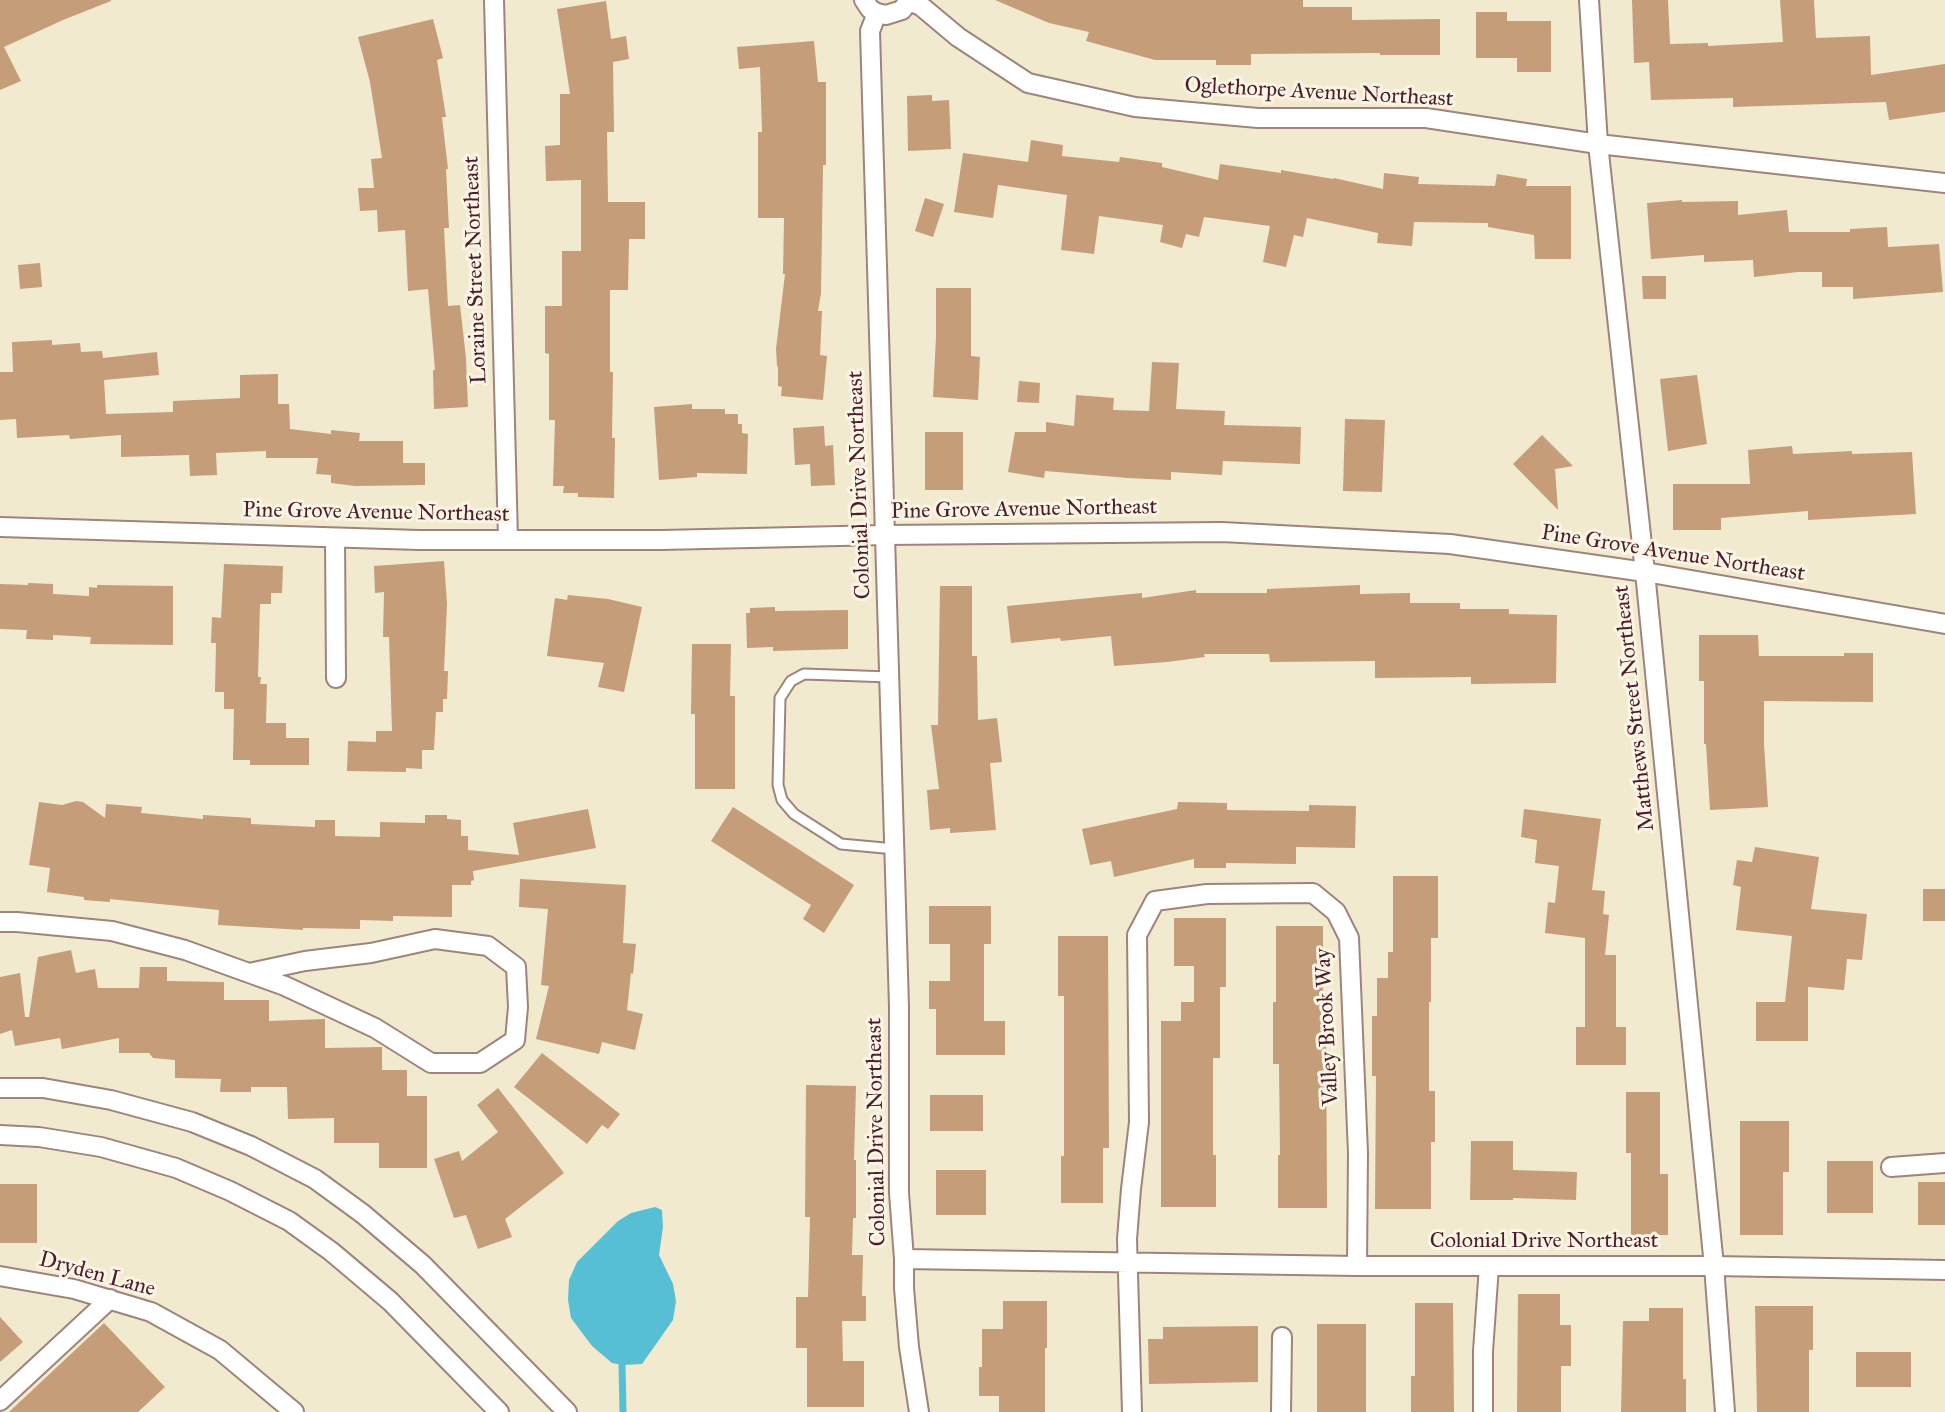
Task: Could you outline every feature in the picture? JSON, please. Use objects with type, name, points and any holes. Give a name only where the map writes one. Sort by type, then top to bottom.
[{"type":"street","name":"Loraine Street Northeast","points":[[494,0],[508,539]]},
{"type":"street","name":"Oglethorpe Avenue Northeast","points":[[909,0],[1028,83],[1135,107],[1258,118],[1426,118],[1598,144],[1945,183]]},
{"type":"street","points":[[871,7],[886,15],[894,14],[902,10],[909,0]]},
{"type":"street","name":"Matthews Street Northeast","points":[[1589,0],[1598,144],[1645,572],[1714,1266],[1725,1412]]},
{"type":"street","name":"Colonial Drive Northeast","points":[[871,7],[899,1007],[899,1193],[904,1259],[1945,1270]]},
{"type":"street","name":"Pine Grove Avenue Northeast","points":[[0,527],[419,540],[661,540],[1222,532],[1450,544],[1645,572],[1945,624]]},
{"type":"street","points":[[335,538],[336,678]]},
{"type":"street","name":"Valley Brook Way","points":[[1128,1262],[1127,1239],[1139,1122],[1137,935],[1155,901],[1207,894],[1313,893],[1336,912],[1349,938],[1358,1153],[1357,1266]]},
{"type":"street","points":[[0,922],[112,931],[185,950],[285,986],[375,1028],[431,1063],[480,1063],[515,1040],[518,1007],[516,967],[488,946],[435,939],[249,973]]},
{"type":"street","points":[[0,1088],[43,1088],[111,1100],[192,1122],[251,1146],[315,1179],[363,1214],[423,1265],[562,1410]]},
{"type":"street","points":[[0,1135],[39,1137],[101,1147],[176,1168],[289,1221],[390,1301],[499,1412]]},
{"type":"street","points":[[1891,1167],[1945,1163]]},
{"type":"street","points":[[904,1259],[909,1347],[919,1412]]},
{"type":"street","points":[[1128,1262],[1132,1412]]},
{"type":"street","points":[[1483,1412],[1483,1351],[1489,1266]]},
{"type":"street","name":"Dryden Lane","points":[[0,1276],[74,1289],[151,1312],[220,1350],[294,1412]]},
{"type":"street","points":[[0,1401],[110,1299]]},
{"type":"street","points":[[1281,1412],[1282,1337]]},
{"type":"lane","points":[[890,677],[804,674],[791,681],[780,698],[778,785],[782,800],[794,814],[841,844],[895,849]]},
{"type":"water","points":[[655,1207],[662,1210],[659,1255],[673,1284],[676,1301],[673,1320],[642,1364],[612,1363],[592,1346],[571,1318],[569,1280],[577,1262],[618,1221],[631,1213]]},
{"type":"building","points":[[0,0],[111,1],[4,47],[21,81],[0,90]]},
{"type":"building","points":[[995,0],[1303,0],[1303,7],[1352,7],[1352,20],[1440,19],[1440,55],[1251,54],[1251,65],[1216,65],[1216,60],[1155,60],[1086,41],[1089,32],[1049,23]]},
{"type":"building","points":[[1632,0],[1668,0],[1670,44],[1708,43],[1708,46],[1783,42],[1780,0],[1814,0],[1816,38],[1870,36],[1871,75],[1945,64],[1945,112],[1889,120],[1886,102],[1733,107],[1733,98],[1651,100],[1649,62],[1634,63]]},
{"type":"building","points":[[606,1],[611,39],[626,36],[629,59],[613,62],[614,132],[607,132],[608,202],[645,202],[645,239],[629,239],[628,290],[610,290],[614,498],[578,497],[578,493],[563,493],[564,486],[553,486],[555,420],[549,420],[549,354],[545,353],[545,306],[562,306],[562,251],[581,251],[581,180],[546,181],[545,146],[560,145],[560,94],[570,94],[557,9]]},
{"type":"building","points":[[1476,12],[1507,12],[1507,21],[1551,21],[1551,72],[1517,72],[1517,58],[1476,58]]},
{"type":"building","points":[[433,19],[443,58],[437,60],[446,117],[442,117],[448,169],[449,228],[444,228],[448,306],[460,305],[468,407],[434,409],[435,370],[428,289],[408,291],[405,230],[378,232],[377,210],[360,211],[358,188],[374,188],[371,159],[382,158],[370,82],[358,37]]},
{"type":"building","points":[[814,41],[818,82],[826,82],[826,165],[823,165],[818,311],[822,311],[820,355],[827,356],[823,400],[781,396],[782,387],[778,386],[776,349],[785,274],[784,218],[758,218],[758,132],[762,132],[760,67],[739,69],[737,47]]},
{"type":"building","points":[[932,95],[932,101],[949,100],[951,149],[908,151],[907,96]]},
{"type":"building","points":[[1031,140],[1063,145],[1062,156],[1119,162],[1120,157],[1162,163],[1162,167],[1218,180],[1220,164],[1334,178],[1383,189],[1384,173],[1419,177],[1418,184],[1495,186],[1497,174],[1527,179],[1526,186],[1571,186],[1571,259],[1535,259],[1534,235],[1488,227],[1488,223],[1414,222],[1412,246],[1377,243],[1378,233],[1307,218],[1303,237],[1294,235],[1286,267],[1263,262],[1270,226],[1204,217],[1199,237],[1186,234],[1182,248],[1160,242],[1163,225],[1099,216],[1094,254],[1061,250],[1067,195],[998,185],[993,218],[954,212],[963,153],[1028,162]]},
{"type":"building","points":[[925,198],[944,204],[933,237],[915,231]]},
{"type":"building","points":[[1738,201],[1738,215],[1787,210],[1789,232],[1850,232],[1850,229],[1887,227],[1888,247],[1939,244],[1943,292],[1853,299],[1853,287],[1822,287],[1822,272],[1754,277],[1753,260],[1704,262],[1704,255],[1651,259],[1647,203]]},
{"type":"building","points":[[40,263],[42,287],[20,289],[18,265]]},
{"type":"building","points":[[1642,276],[1666,276],[1666,299],[1643,299]]},
{"type":"building","points":[[936,288],[971,288],[971,356],[980,357],[978,400],[933,397]]},
{"type":"building","points":[[52,340],[52,345],[80,343],[81,352],[102,351],[103,358],[157,352],[159,375],[104,380],[106,414],[173,412],[173,401],[240,398],[240,375],[278,374],[278,404],[289,404],[290,429],[331,434],[331,430],[360,433],[359,441],[403,441],[403,463],[425,463],[425,485],[355,486],[331,483],[331,475],[316,474],[318,458],[266,458],[266,451],[216,453],[217,475],[190,476],[189,455],[121,457],[121,435],[70,439],[69,435],[17,438],[16,419],[0,420],[0,372],[13,372],[12,342]]},
{"type":"building","points":[[1152,362],[1179,363],[1176,409],[1225,411],[1224,425],[1301,427],[1300,464],[1223,461],[1222,475],[1171,472],[1171,480],[1045,471],[1044,478],[1008,472],[1015,432],[1046,432],[1046,422],[1074,426],[1076,395],[1114,398],[1113,410],[1149,411]]},
{"type":"building","points":[[1697,375],[1707,444],[1668,451],[1660,379]]},
{"type":"building","points":[[1019,381],[1040,383],[1039,403],[1017,402]]},
{"type":"building","points":[[692,404],[692,409],[725,409],[725,414],[738,414],[742,433],[748,434],[747,474],[697,473],[697,477],[659,480],[654,407]]},
{"type":"building","points":[[1345,419],[1385,420],[1382,492],[1343,491]]},
{"type":"building","points":[[824,426],[825,446],[833,445],[835,485],[811,486],[810,464],[795,465],[793,428]]},
{"type":"building","points":[[925,432],[963,432],[963,490],[925,490]]},
{"type":"building","points":[[1542,435],[1573,466],[1555,469],[1558,510],[1513,464]]},
{"type":"building","points":[[1792,446],[1793,454],[1912,452],[1916,514],[1808,520],[1808,511],[1721,518],[1721,530],[1673,530],[1673,484],[1750,484],[1748,450]]},
{"type":"building","points":[[444,561],[447,699],[443,699],[443,712],[436,712],[434,750],[422,750],[422,769],[406,768],[406,772],[347,771],[348,741],[376,742],[376,731],[392,731],[389,637],[383,637],[384,592],[375,593],[374,566]]},
{"type":"building","points":[[224,564],[283,566],[282,593],[271,593],[271,604],[260,604],[258,677],[261,677],[260,684],[267,684],[266,723],[286,723],[286,738],[309,738],[309,765],[250,765],[250,760],[233,760],[234,709],[224,709],[224,692],[215,692],[216,643],[211,643],[212,617],[221,618]]},
{"type":"building","points":[[0,584],[53,584],[53,594],[89,596],[89,587],[97,588],[97,585],[173,586],[173,645],[90,644],[91,637],[53,635],[53,640],[26,639],[27,630],[0,629]]},
{"type":"building","points":[[1360,585],[1360,594],[1410,593],[1410,603],[1460,603],[1460,609],[1509,609],[1509,614],[1557,615],[1556,683],[1471,684],[1471,677],[1375,678],[1375,661],[1270,662],[1269,654],[1204,654],[1205,657],[1114,666],[1111,636],[1011,643],[1007,606],[1142,593],[1142,598],[1196,590],[1196,593],[1267,593],[1267,589]]},
{"type":"building","points":[[940,586],[972,586],[972,656],[977,656],[978,720],[997,718],[1002,762],[990,763],[996,830],[950,833],[950,828],[930,830],[927,790],[939,789],[931,725],[938,725]]},
{"type":"building","points":[[568,595],[608,599],[642,607],[624,692],[598,687],[604,663],[547,656],[555,598],[567,600]]},
{"type":"building","points":[[775,607],[775,611],[848,610],[848,649],[773,651],[773,647],[747,648],[746,613],[750,613],[750,608]]},
{"type":"building","points":[[1699,635],[1758,635],[1759,656],[1873,653],[1873,702],[1764,701],[1768,807],[1710,810],[1704,744],[1704,681],[1699,681]]},
{"type":"building","points":[[692,644],[731,644],[730,696],[735,696],[735,789],[695,789],[695,714],[691,714]]},
{"type":"building","points":[[39,802],[62,805],[83,802],[105,818],[106,804],[142,807],[141,813],[203,819],[203,815],[251,818],[251,824],[315,827],[315,820],[335,820],[335,836],[380,837],[380,822],[425,823],[425,815],[447,815],[447,819],[461,820],[461,836],[468,836],[468,850],[519,855],[513,823],[588,809],[596,848],[473,871],[471,885],[452,885],[452,917],[393,916],[393,921],[360,920],[360,929],[303,930],[218,925],[219,910],[110,899],[110,902],[84,900],[84,897],[47,892],[50,868],[29,865]]},
{"type":"building","points":[[1178,802],[1227,803],[1227,810],[1309,811],[1309,805],[1356,806],[1355,848],[1296,847],[1296,864],[1226,863],[1226,868],[1194,868],[1194,859],[1114,877],[1111,861],[1090,865],[1082,829],[1177,809]]},
{"type":"building","points":[[733,807],[854,885],[824,933],[803,919],[811,905],[711,841]]},
{"type":"building","points":[[1524,809],[1601,819],[1592,890],[1605,891],[1603,914],[1609,915],[1605,955],[1616,955],[1616,1027],[1626,1027],[1626,1065],[1576,1065],[1576,1027],[1585,1027],[1585,938],[1545,933],[1548,902],[1555,903],[1559,866],[1535,863],[1537,840],[1521,837]]},
{"type":"building","points":[[1755,847],[1819,857],[1811,909],[1867,914],[1862,960],[1847,959],[1844,990],[1808,987],[1808,1041],[1756,1041],[1756,1002],[1785,1002],[1792,936],[1736,930],[1741,887],[1733,885],[1737,860],[1752,862]]},
{"type":"building","points":[[1393,876],[1438,876],[1438,938],[1431,938],[1429,1002],[1429,1091],[1435,1091],[1431,1209],[1375,1209],[1376,1076],[1372,1076],[1372,1016],[1377,1016],[1377,978],[1388,978],[1388,952],[1393,952]]},
{"type":"building","points":[[520,879],[626,885],[623,943],[636,944],[627,1010],[643,1014],[635,1050],[602,1042],[599,1054],[536,1039],[549,986],[541,985],[548,909],[519,907]]},
{"type":"building","points":[[1923,889],[1945,889],[1945,921],[1923,921]]},
{"type":"building","points":[[929,906],[991,906],[991,944],[984,944],[984,1021],[1005,1021],[1005,1055],[936,1055],[936,1009],[929,1009],[929,981],[950,981],[950,944],[929,944]]},
{"type":"building","points":[[1174,918],[1226,918],[1226,987],[1220,987],[1220,1058],[1213,1058],[1216,1207],[1161,1207],[1161,1021],[1181,1021],[1181,1002],[1194,1002],[1194,966],[1174,966]]},
{"type":"building","points":[[1276,926],[1323,926],[1327,1208],[1278,1208],[1279,1064],[1273,1064]]},
{"type":"building","points":[[1058,936],[1108,936],[1109,1148],[1103,1148],[1103,1203],[1061,1203],[1064,996],[1058,996]]},
{"type":"building","points":[[71,950],[76,973],[95,969],[98,988],[139,988],[140,967],[167,967],[167,981],[224,982],[224,1000],[269,1000],[269,1021],[325,1019],[325,1048],[382,1047],[382,1070],[407,1070],[407,1096],[427,1096],[427,1168],[379,1168],[379,1143],[334,1143],[334,1118],[288,1119],[287,1087],[251,1087],[251,1092],[220,1092],[221,1079],[175,1078],[175,1060],[153,1058],[149,1053],[119,1053],[119,1038],[62,1049],[60,1038],[15,1046],[12,1030],[0,1034],[0,977],[20,973],[25,1017],[29,1017],[38,957]]},
{"type":"building","points":[[542,1053],[620,1114],[608,1129],[602,1125],[587,1144],[514,1087]]},
{"type":"building","points":[[806,1085],[856,1086],[856,1218],[853,1218],[852,1255],[863,1255],[862,1296],[866,1296],[866,1321],[842,1321],[843,1361],[864,1361],[864,1407],[807,1407],[807,1348],[796,1348],[796,1297],[808,1297],[810,1217],[805,1217]]},
{"type":"building","points":[[498,1088],[564,1173],[505,1219],[512,1237],[478,1249],[466,1215],[454,1218],[434,1159],[459,1151],[462,1161],[498,1132],[477,1105]]},
{"type":"building","points":[[1626,1092],[1660,1092],[1660,1174],[1668,1174],[1668,1235],[1631,1235],[1631,1153],[1626,1153]]},
{"type":"building","points":[[930,1095],[983,1095],[983,1131],[930,1131]]},
{"type":"building","points":[[1740,1121],[1789,1121],[1789,1172],[1783,1172],[1783,1235],[1740,1235]]},
{"type":"building","points":[[1471,1141],[1513,1141],[1513,1170],[1577,1172],[1576,1200],[1470,1200]]},
{"type":"building","points":[[1827,1161],[1873,1161],[1873,1213],[1827,1213]]},
{"type":"building","points":[[936,1170],[986,1170],[986,1215],[936,1215]]},
{"type":"building","points":[[1918,1182],[1945,1182],[1945,1225],[1918,1225]]},
{"type":"building","points":[[0,1184],[37,1184],[37,1243],[0,1243]]},
{"type":"building","points":[[1518,1294],[1560,1294],[1560,1325],[1571,1325],[1571,1366],[1561,1366],[1561,1412],[1517,1412]]},
{"type":"building","points":[[1003,1301],[1047,1301],[1045,1412],[999,1412],[999,1396],[979,1396],[982,1329],[1003,1329]]},
{"type":"building","points":[[1415,1303],[1453,1303],[1454,1412],[1411,1412],[1411,1376],[1415,1376]]},
{"type":"building","points":[[1755,1306],[1813,1306],[1809,1412],[1757,1412]]},
{"type":"building","points":[[1649,1308],[1683,1308],[1686,1412],[1621,1412],[1623,1321],[1649,1321]]},
{"type":"building","points":[[0,1317],[23,1342],[0,1362]]},
{"type":"building","points":[[104,1323],[165,1387],[138,1412],[9,1412]]},
{"type":"building","points":[[1317,1324],[1366,1324],[1366,1412],[1317,1412]]},
{"type":"building","points":[[1258,1326],[1258,1382],[1149,1384],[1148,1339],[1163,1339],[1163,1327]]},
{"type":"building","points":[[1856,1352],[1911,1352],[1911,1387],[1856,1387]]},
{"type":"waterway","points":[[622,1365],[623,1412]]}]
